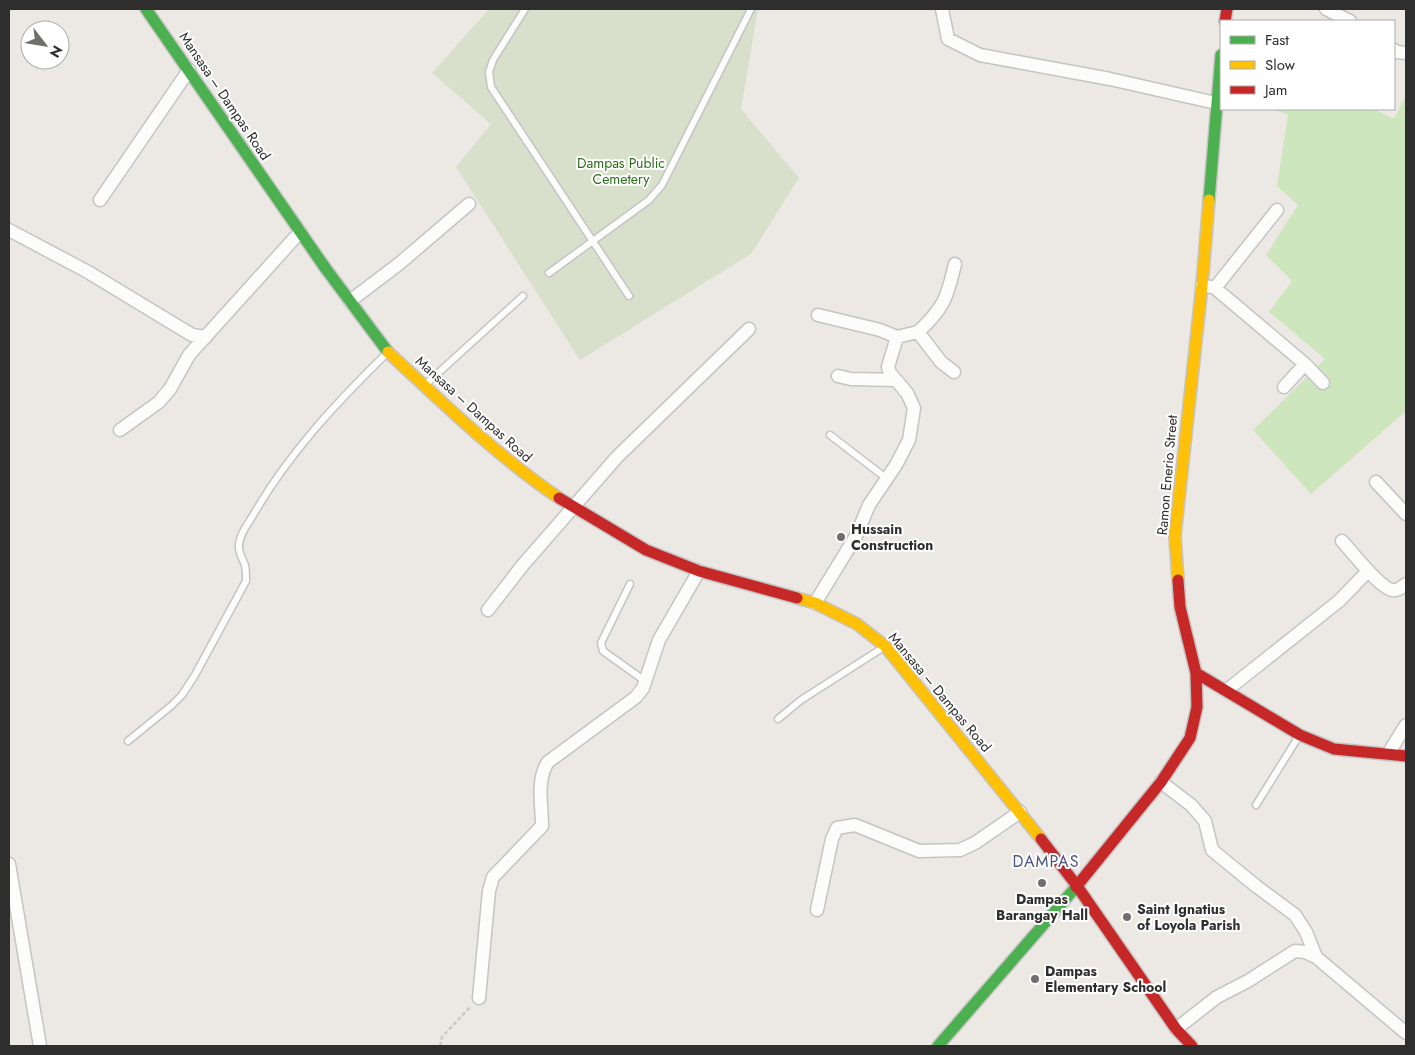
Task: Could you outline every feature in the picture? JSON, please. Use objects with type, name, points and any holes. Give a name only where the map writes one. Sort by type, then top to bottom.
[{"type":"main road","name":"Mansasa – Dampas Road","points":[[146,9],[300,232],[388,352],[482,440],[525,475],[572,507],[646,550],[699,571],[815,604],[857,624],[885,646],[1020,812],[1077,886],[1176,1029],[1192,1046]]},
{"type":"main road","name":"Ramon Enerio Street","points":[[938,1046],[1077,886],[1161,782],[1190,738],[1197,707],[1196,673],[1180,607],[1175,536],[1209,286],[1216,103],[1220,65]]},
{"type":"main road","points":[[1196,673],[1300,734],[1334,750],[1406,756]]},
{"type":"street","points":[[942,9],[948,39],[980,55],[1110,79],[1216,103]]},
{"type":"street","points":[[1326,9],[1348,20]]},
{"type":"street","points":[[100,200],[189,70]]},
{"type":"street","points":[[350,301],[400,263],[470,204]]},
{"type":"street","points":[[1277,210],[1209,286],[1305,364],[1323,383]]},
{"type":"street","points":[[9,230],[88,272],[192,335],[206,337]]},
{"type":"street","points":[[120,430],[159,402],[170,389],[189,355],[300,232]]},
{"type":"street","points":[[818,316],[880,330],[897,337],[918,332],[942,307],[955,264]]},
{"type":"street","points":[[488,610],[522,566],[617,457],[749,329]]},
{"type":"street","points":[[918,332],[941,362],[954,372]]},
{"type":"street","points":[[815,604],[856,536],[869,505],[896,465],[909,440],[914,408],[907,393],[890,373],[888,367],[897,337]]},
{"type":"street","points":[[1284,387],[1305,364]]},
{"type":"street","points":[[838,376],[851,379],[896,380]]},
{"type":"street","points":[[1376,482],[1406,514]]},
{"type":"street","points":[[1342,541],[1384,586],[1392,590],[1398,590],[1406,584]]},
{"type":"street","points":[[478,998],[489,891],[493,877],[542,826],[540,783],[544,769],[548,762],[636,697],[643,688],[659,640],[699,571]]},
{"type":"street","points":[[1226,690],[1339,601],[1368,571]]},
{"type":"street","points":[[1388,754],[1406,725]]},
{"type":"street","points":[[1161,782],[1192,805],[1205,821],[1212,850],[1295,916],[1306,932],[1316,957]]},
{"type":"street","points":[[817,910],[832,839],[837,828],[855,825],[919,851],[960,850],[975,843],[1020,812]]},
{"type":"street","points":[[9,864],[40,1046]]},
{"type":"street","points":[[1176,1029],[1217,997],[1248,981],[1295,952],[1305,952],[1316,957],[1406,1033]]},
{"type":"lane","points":[[525,9],[493,60],[489,72],[491,87],[629,296]]},
{"type":"lane","points":[[549,273],[649,200],[662,185],[751,9]]},
{"type":"lane","points":[[424,386],[524,296]]},
{"type":"lane","points":[[128,741],[171,706],[182,695],[195,675],[246,580],[246,568],[238,547],[241,536],[267,490],[284,465],[320,422],[388,352]]},
{"type":"lane","points":[[830,435],[886,478]]},
{"type":"lane","points":[[630,584],[601,643],[603,650],[645,681]]},
{"type":"lane","points":[[778,719],[801,700],[885,646]]},
{"type":"lane","points":[[1256,805],[1300,734]]},
{"type":"path","points":[[440,1046],[442,1037],[478,998]]},
{"type":"green space","name":"Dampas Public Cemetery","points":[[489,9],[758,9],[741,109],[799,178],[751,254],[580,360],[456,167],[491,124],[432,73]]},
{"type":"green space","points":[[1406,95],[1406,411],[1311,494],[1253,430],[1325,359],[1269,312],[1292,281],[1266,255],[1298,205],[1277,186],[1288,115],[1276,110],[1376,110],[1394,119]]},
{"type":"traffic: fast","points":[[146,9],[326,269],[388,352]]},
{"type":"traffic: fast","points":[[1209,200],[1220,67]]},
{"type":"traffic: fast","points":[[938,1046],[1076,887]]},
{"type":"traffic: slow","points":[[1178,580],[1175,536],[1202,285],[1209,200]]},
{"type":"traffic: slow","points":[[388,352],[492,447],[559,498]]},
{"type":"traffic: slow","points":[[797,598],[815,603],[857,624],[885,646],[1041,839]]},
{"type":"traffic: jam","points":[[1225,20],[1227,9]]},
{"type":"traffic: jam","points":[[559,498],[646,550],[699,571],[797,598]]},
{"type":"traffic: jam","points":[[1076,887],[1161,782],[1190,738],[1197,707],[1196,673],[1180,607],[1178,580]]},
{"type":"traffic: jam","points":[[1196,673],[1300,735],[1334,749],[1406,756]]},
{"type":"traffic: jam","points":[[1041,839],[1077,886],[1176,1029],[1192,1046]]},
{"type":"place","name":"Hussain Construction","points":[[841,537]]},
{"type":"place","name":"Dampas Barangay Hall","points":[[1042,883]]},
{"type":"place","name":"Saint Ignatius of Loyola Parish","points":[[1127,917]]},
{"type":"place","name":"Dampas Elementary School","points":[[1035,979]]},
{"type":"district","name":"DAMPAS","points":[[1046,861]]}]
